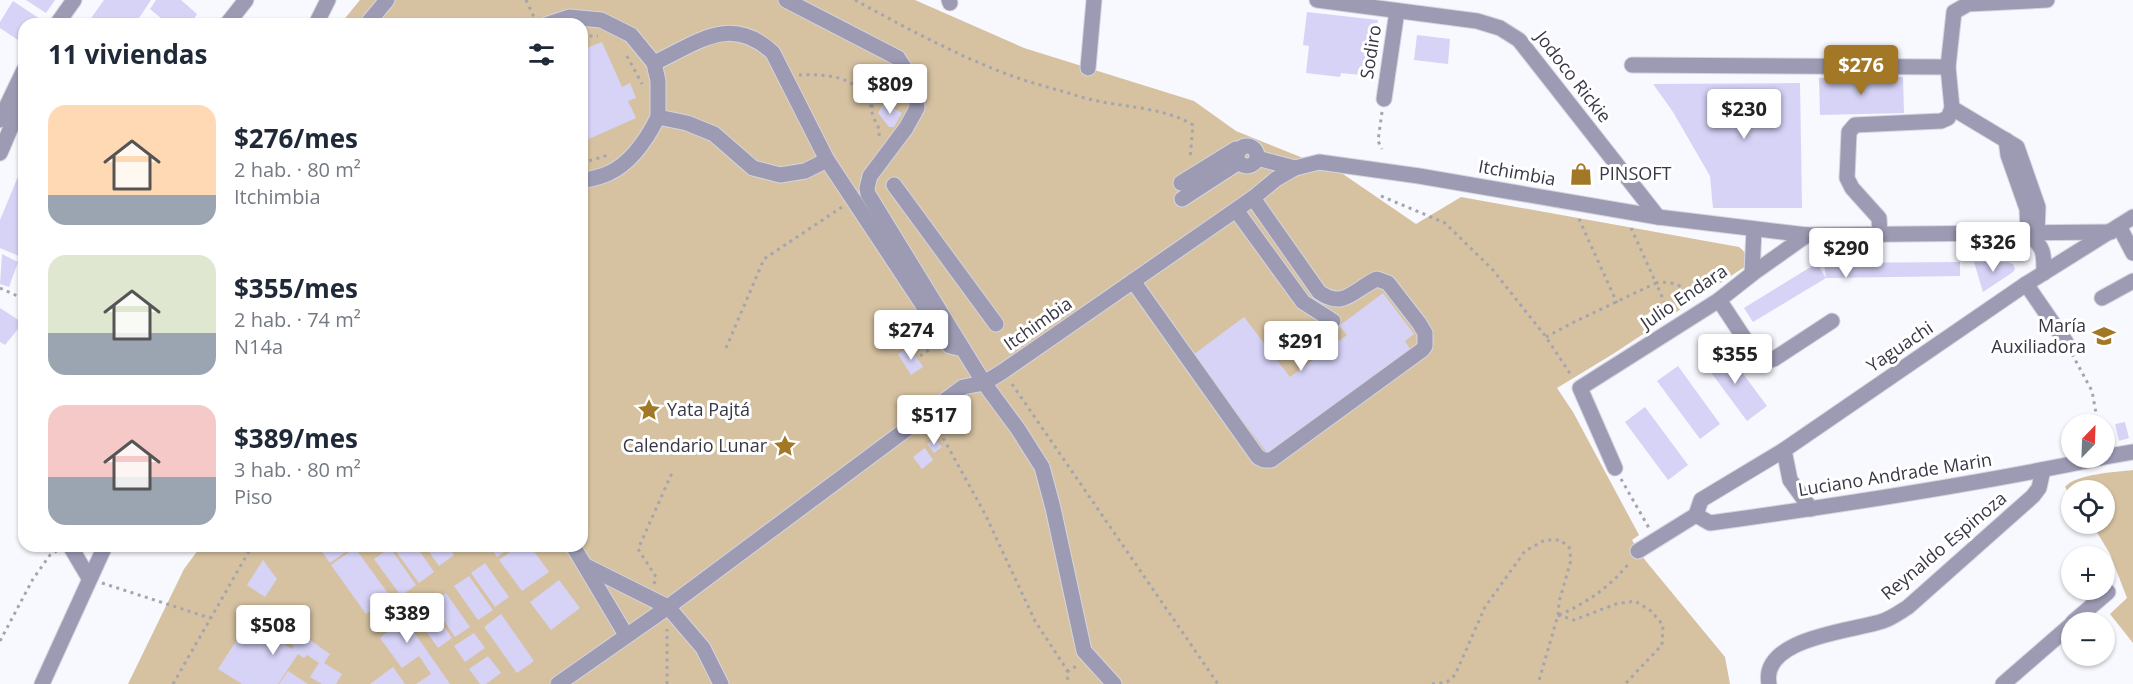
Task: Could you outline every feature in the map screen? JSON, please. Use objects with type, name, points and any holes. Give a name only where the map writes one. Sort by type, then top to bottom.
[{"type":"street","points":[[51,18],[62,0]]},
{"type":"street","points":[[61,18],[74,0]]},
{"type":"street","points":[[232,18],[246,0]]},
{"type":"street","points":[[319,18],[328,0]]},
{"type":"street","points":[[372,18],[387,0]]},
{"type":"street","points":[[786,0],[898,58],[911,78],[916,90],[917,108],[906,128],[870,176],[868,194],[984,383],[1018,429],[1042,467],[1084,651],[1114,684]]},
{"type":"street","points":[[1088,68],[1094,0]]},
{"type":"street","name":"Jodoco Rickie","points":[[1317,0],[1478,21],[1500,28],[1519,40],[1658,217]]},
{"type":"street","points":[[1880,234],[1879,218],[1852,188],[1847,178],[1849,132],[1855,124],[1941,121],[1948,118],[1952,108],[1948,67],[1954,12],[1968,4],[2047,0]]},
{"type":"street","name":"Sodiro","points":[[1384,99],[1397,11]]},
{"type":"street","points":[[564,18],[580,18]]},
{"type":"street","points":[[588,19],[601,20],[631,35],[654,63],[658,81],[658,117],[649,135],[636,151],[610,173],[588,179]]},
{"type":"street","points":[[654,63],[722,33],[736,32],[764,44],[774,53],[827,160],[950,346],[963,349]]},
{"type":"street","points":[[1632,65],[1948,67]]},
{"type":"street","points":[[0,120],[18,82]]},
{"type":"street","points":[[1952,108],[2006,140],[2008,155],[2028,211],[2032,233],[2044,253],[2044,273]]},
{"type":"street","points":[[0,153],[18,111]]},
{"type":"street","points":[[658,117],[687,123],[714,134],[753,168],[780,175],[805,171],[827,160]]},
{"type":"street","points":[[1240,156],[1181,191],[1195,175],[1236,149],[1248,166],[1254,164],[1257,158],[1295,168]]},
{"type":"street","name":"Itchimbia","points":[[558,684],[668,607],[963,387],[984,383],[1002,372],[1236,210],[1276,179],[1295,168],[1319,162],[1419,176],[1658,217],[1807,235],[2032,233],[2115,229]]},
{"type":"street","points":[[894,185],[996,324]]},
{"type":"street","points":[[1133,281],[1258,457],[1264,460],[1271,460],[1422,350],[1425,333],[1388,283],[1377,279],[1343,299],[1335,300],[1328,297],[1320,291],[1253,198]]},
{"type":"street","points":[[1236,210],[1303,302],[1333,321]]},
{"type":"street","name":"Yaguachi","points":[[1696,515],[1701,500],[1784,450],[2026,284],[2133,217]]},
{"type":"street","points":[[1752,274],[1754,229]]},
{"type":"street","points":[[2115,229],[2133,252]]},
{"type":"street","name":"Julio Endara","points":[[1580,388],[1719,300],[1807,235]]},
{"type":"street","points":[[2102,298],[2133,281]]},
{"type":"street","points":[[2026,284],[2066,342]]},
{"type":"street","points":[[1719,300],[1758,358],[1765,362],[1832,321]]},
{"type":"street","points":[[1580,388],[1616,468]]},
{"type":"street","points":[[1784,450],[1790,480],[1810,509]]},
{"type":"street","name":"Luciano Andrade Marin","points":[[2115,455],[2133,452]]},
{"type":"street","name":"Luciano Andrade Marin","points":[[1696,515],[1710,523],[1810,509],[2061,466]]},
{"type":"street","name":"Reynaldo Espinoza","points":[[1769,684],[1767,676],[1772,665],[1792,646],[1812,638],[1885,621],[1908,607],[2033,496],[2039,488],[2043,470]]},
{"type":"street","points":[[1638,551],[1696,515]]},
{"type":"street","points":[[72,552],[89,578]]},
{"type":"street","points":[[42,684],[102,552]]},
{"type":"street","points":[[577,552],[626,635]]},
{"type":"street","points":[[586,566],[668,607],[703,648],[721,684]]},
{"type":"street","points":[[2085,612],[2099,600]]},
{"type":"street","points":[[2003,684],[2061,633]]},
{"type":"path","points":[[526,0],[539,18]]},
{"type":"path","points":[[855,0],[918,34],[1011,75],[1090,100],[1184,119],[1193,125],[1189,158],[1195,175]]},
{"type":"path","points":[[588,36],[602,36]]},
{"type":"path","points":[[621,48],[642,84],[643,90]]},
{"type":"path","points":[[871,107],[881,100],[898,58]]},
{"type":"path","points":[[785,77],[831,75],[855,86],[867,99],[880,130],[880,135],[874,144]]},
{"type":"path","points":[[1382,149],[1378,141],[1384,99]]},
{"type":"path","points":[[588,161],[614,151]]},
{"type":"path","points":[[1381,196],[1445,224],[1493,270],[1546,337],[1580,388]]},
{"type":"path","points":[[726,348],[764,259],[854,199]]},
{"type":"path","points":[[1579,219],[1617,303]]},
{"type":"path","points":[[1631,228],[1670,315]]},
{"type":"path","points":[[1546,337],[1656,283],[1672,283],[1691,292],[1695,299]]},
{"type":"path","points":[[0,288],[18,296]]},
{"type":"path","points":[[2066,342],[2092,391],[2096,414]]},
{"type":"path","points":[[1002,372],[1022,397],[1218,684]]},
{"type":"path","points":[[933,420],[985,514],[1035,621],[1067,670],[1068,684]]},
{"type":"path","points":[[1616,468],[1634,505],[1657,539]]},
{"type":"path","points":[[650,598],[656,577],[638,549],[672,473]]},
{"type":"path","points":[[1432,684],[1447,682],[1455,675],[1485,607],[1525,551],[1545,540],[1560,540],[1569,547],[1571,560],[1538,684]]},
{"type":"path","points":[[1558,615],[1580,606],[1603,589],[1621,574],[1638,551]]},
{"type":"path","points":[[0,641],[33,579],[50,555],[56,552]]},
{"type":"path","points":[[172,684],[248,552]]},
{"type":"path","points":[[89,578],[210,618]]},
{"type":"path","points":[[1558,615],[1574,620],[1616,604],[1635,602],[1652,611],[1663,625],[1662,645],[1625,684]]},
{"type":"path","points":[[666,684],[668,607]]},
{"type":"shaded area","points":[[360,0],[915,0],[1024,48],[1194,101],[1236,131],[1343,174],[1416,224],[1461,197],[1739,247],[1746,255],[1746,266],[1613,354],[1557,388],[1573,412],[1639,535],[1632,540],[1645,560],[1725,657],[1730,684],[128,684],[184,569],[197,552],[588,552],[588,18],[346,17]]},
{"type":"shaded area","points":[[2133,470],[2133,643],[2115,620],[2115,612],[2112,612],[2127,598],[2115,567],[2115,546],[2105,546],[2098,534],[2115,534],[2115,480],[2075,480]]},
{"type":"building","points":[[26,0],[55,0],[46,13]]},
{"type":"building","points":[[104,0],[151,0],[139,18],[91,18]]},
{"type":"building","points":[[156,0],[181,0],[197,14],[195,18],[161,18],[150,9]]},
{"type":"building","points":[[13,1],[38,18],[18,18],[18,40],[0,28],[0,22]]},
{"type":"building","points":[[1307,12],[1378,20],[1370,76],[1341,73],[1340,77],[1306,73],[1309,46],[1303,45]]},
{"type":"building","points":[[1417,35],[1450,39],[1448,64],[1414,60]]},
{"type":"building","points":[[602,42],[622,87],[630,83],[636,98],[628,101],[636,118],[588,139],[588,48]]},
{"type":"building","points":[[1903,77],[1904,113],[1820,115],[1819,78]]},
{"type":"building","points":[[1800,83],[1802,208],[1713,208],[1710,176],[1673,112],[1653,84]]},
{"type":"building","points":[[884,103],[902,113],[894,127],[889,127],[878,113]]},
{"type":"building","points":[[18,176],[18,256],[0,248],[0,220]]},
{"type":"building","points":[[2,254],[18,262],[9,287],[0,284]]},
{"type":"building","points":[[1960,262],[1960,276],[1826,278],[1824,263]]},
{"type":"building","points":[[1974,262],[2007,262],[2013,264],[2015,269],[1983,292]]},
{"type":"building","points":[[1817,263],[1826,278],[1753,322],[1744,308]]},
{"type":"building","points":[[1383,293],[1414,334],[1405,341],[1410,349],[1268,454],[1193,355],[1244,317],[1290,377],[1347,335],[1339,326]]},
{"type":"building","points":[[0,308],[18,320],[18,329],[5,345],[0,342]]},
{"type":"building","points":[[910,347],[923,367],[911,375],[898,354]]},
{"type":"building","points":[[1724,348],[1767,406],[1747,421],[1704,363]]},
{"type":"building","points":[[1678,366],[1720,424],[1700,439],[1657,381]]},
{"type":"building","points":[[1645,407],[1688,465],[1668,480],[1625,422]]},
{"type":"building","points":[[2125,422],[2129,438],[2119,441],[2115,424]]},
{"type":"building","points":[[935,438],[942,447],[934,453],[927,444]]},
{"type":"building","points":[[925,448],[933,460],[922,469],[913,457]]},
{"type":"building","points":[[322,552],[346,552],[330,563]]},
{"type":"building","points":[[349,552],[358,552],[390,596],[366,614],[331,565]]},
{"type":"building","points":[[384,552],[393,552],[416,585],[401,596],[374,559]]},
{"type":"building","points":[[396,552],[420,552],[434,572],[419,583]]},
{"type":"building","points":[[429,552],[452,552],[454,555],[439,566]]},
{"type":"building","points":[[493,552],[504,552],[497,557]]},
{"type":"building","points":[[510,552],[534,552],[549,572],[522,591],[499,560]]},
{"type":"building","points":[[263,560],[277,579],[265,597],[247,585]]},
{"type":"building","points":[[485,563],[509,597],[495,607],[471,573]]},
{"type":"building","points":[[469,576],[493,610],[478,620],[454,586]]},
{"type":"building","points":[[559,580],[580,608],[551,630],[530,602]]},
{"type":"building","points":[[446,593],[470,627],[455,637],[432,603]]},
{"type":"building","points":[[394,601],[450,684],[416,684],[431,674],[419,656],[402,668],[380,638],[387,632],[376,615]]},
{"type":"building","points":[[429,604],[452,638],[438,648],[414,614]]},
{"type":"building","points":[[501,614],[534,661],[517,673],[484,627]]},
{"type":"building","points":[[253,615],[274,628],[270,635],[292,649],[294,646],[276,634],[284,622],[330,654],[324,663],[342,674],[336,684],[322,684],[310,677],[319,663],[307,655],[304,658],[298,654],[278,684],[242,684],[218,669]]},
{"type":"building","points":[[474,633],[485,648],[465,662],[454,646]]},
{"type":"building","points":[[488,656],[501,673],[486,684],[480,684],[469,669]]},
{"type":"building","points":[[393,667],[405,684],[370,684]]},
{"type":"building","points":[[288,671],[308,684],[279,684]]},
{"type":"place","name":"PINSOFT","points":[[1581,174]]},
{"type":"place","name":"María Auxiliadora","points":[[2104,336]]},
{"type":"place","name":"Yata Pajtá","points":[[649,410]]},
{"type":"place","name":"Calendario Lunar","points":[[785,446]]}]
